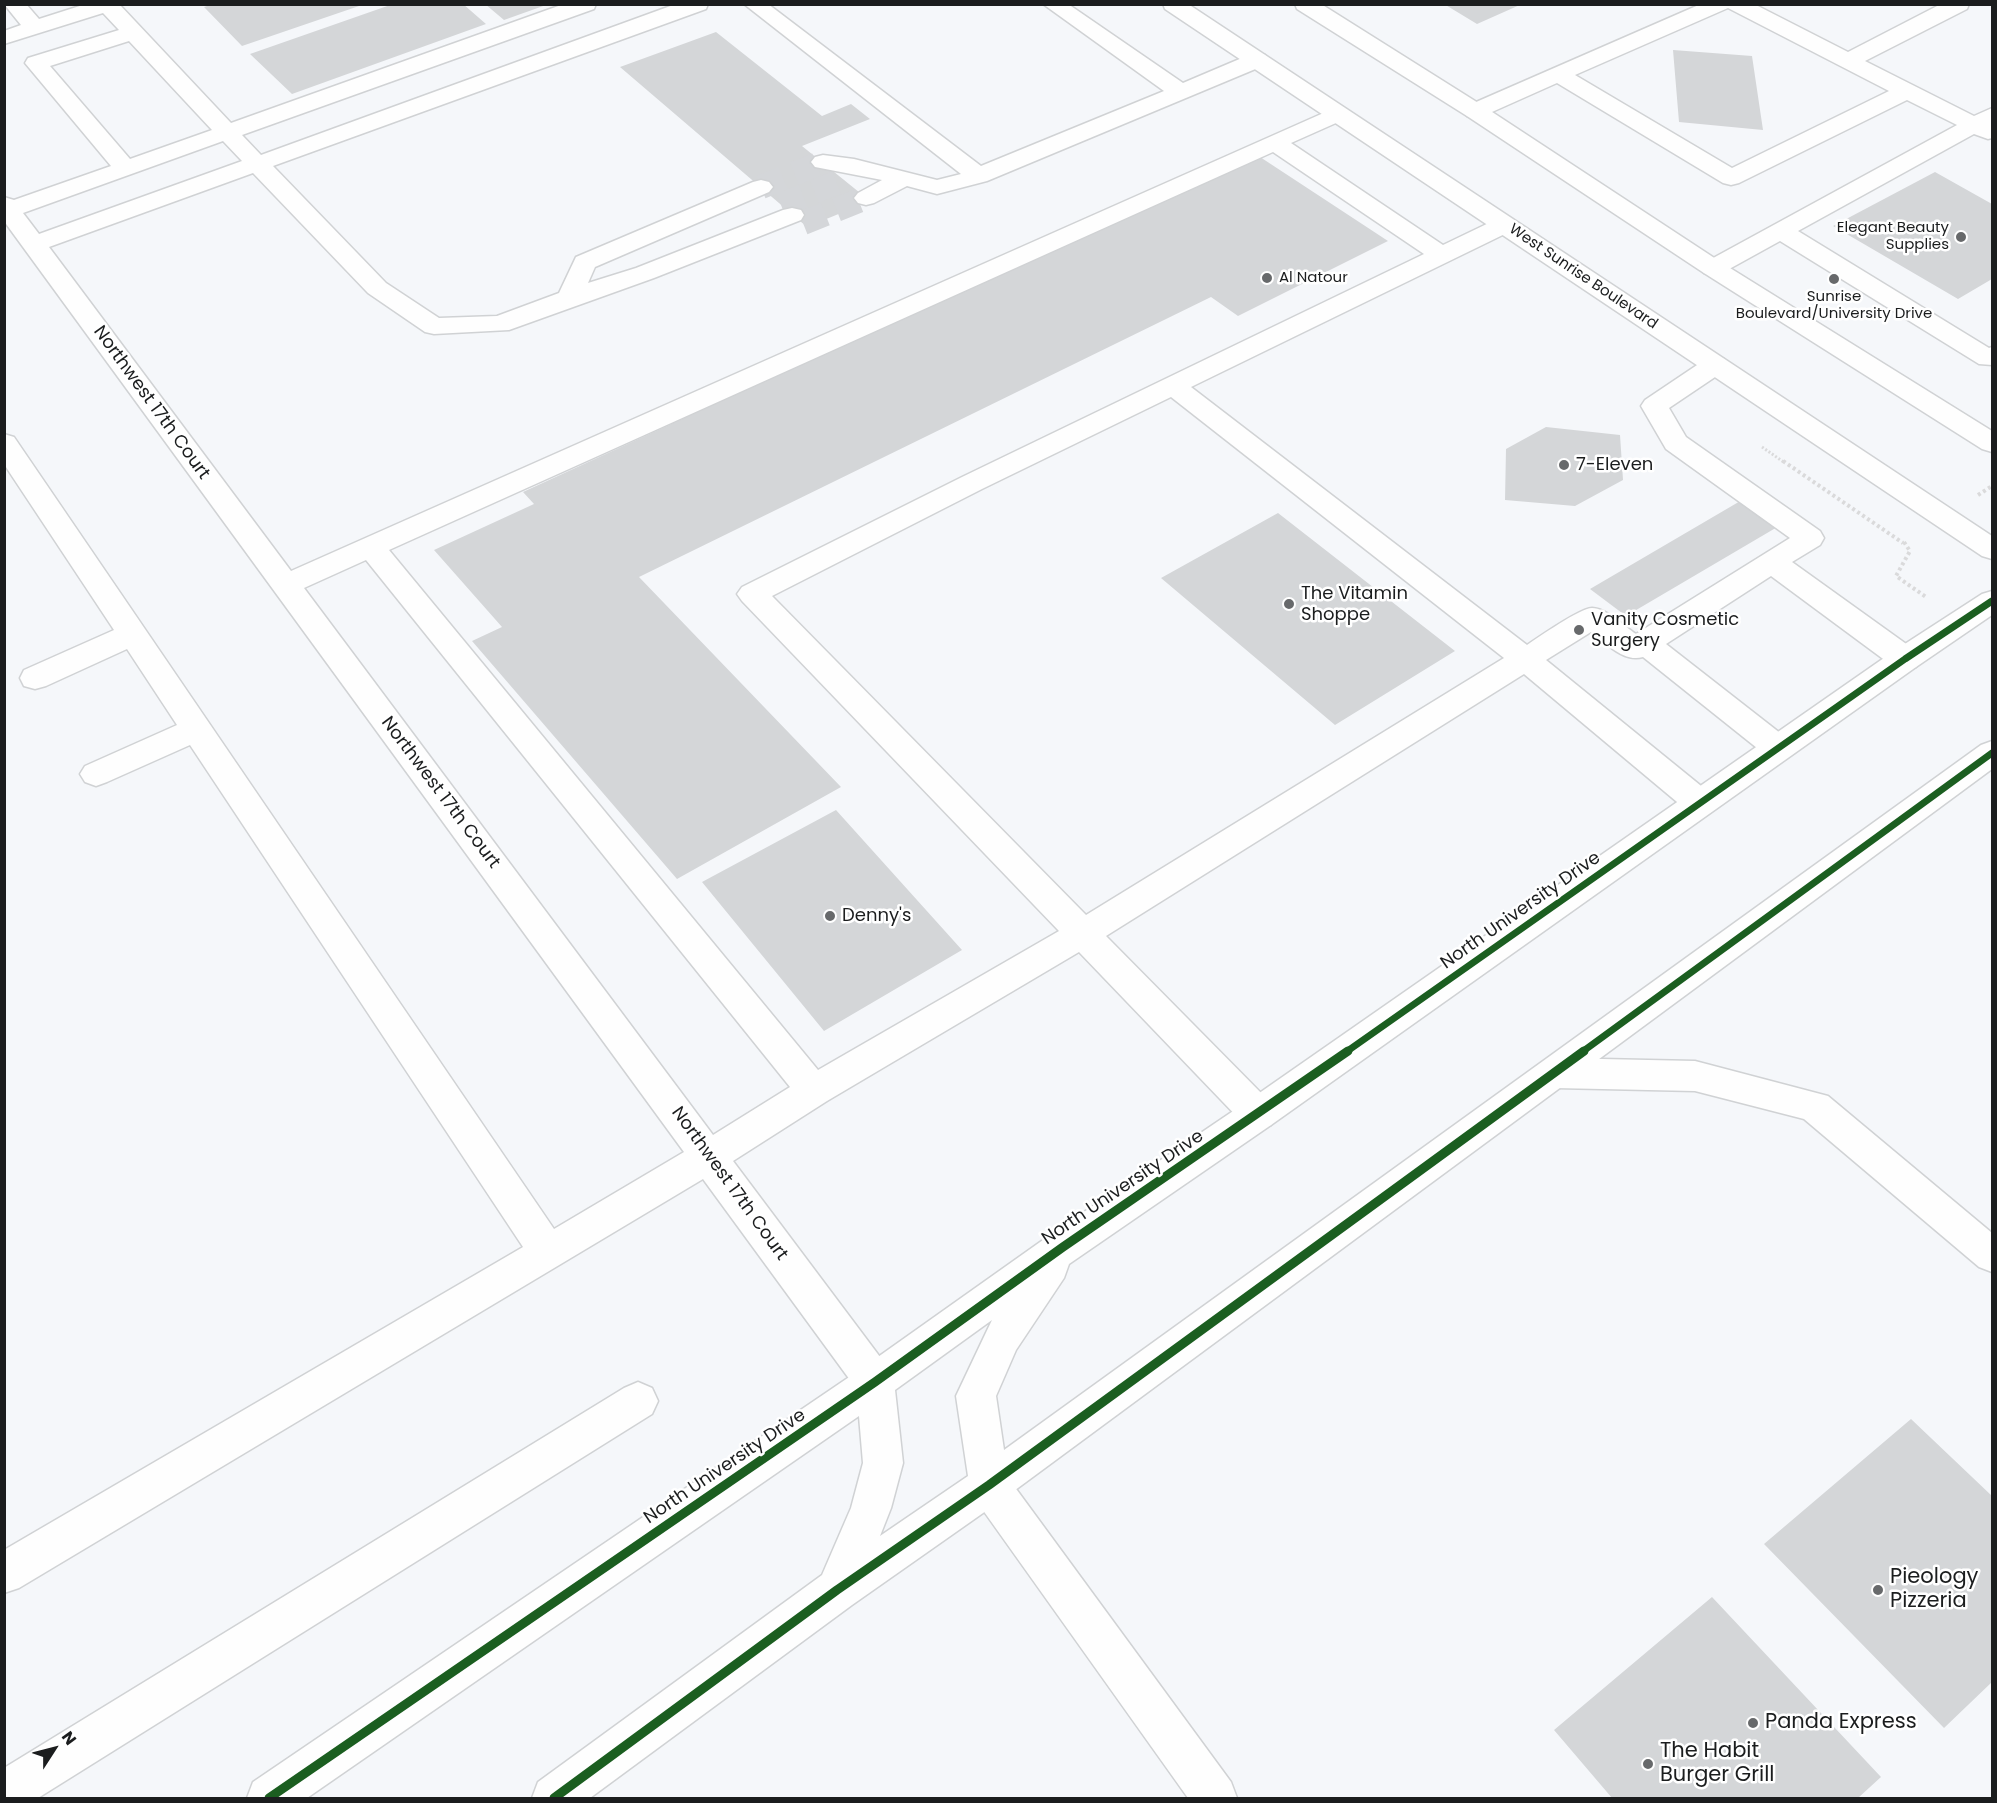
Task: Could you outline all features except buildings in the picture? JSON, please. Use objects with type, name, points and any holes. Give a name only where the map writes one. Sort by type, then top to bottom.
[{"type":"main road","points":[[14,4],[35,28]]},
{"type":"main road","points":[[7,207],[125,168],[586,4]]},
{"type":"main road","points":[[34,244],[698,4]]},
{"type":"main road","points":[[753,4],[979,176]]},
{"type":"main road","points":[[1053,4],[1181,92]]},
{"type":"main road","name":"West Sunrise Boulevard","points":[[1173,4],[1992,549]]},
{"type":"main road","points":[[1305,4],[1475,111],[1713,268],[1992,442]]},
{"type":"main road","points":[[1475,111],[1720,4]]},
{"type":"main road","points":[[1736,4],[1906,90],[1986,125]]},
{"type":"main road","points":[[1847,61],[1959,4]]},
{"type":"main road","points":[[4,38],[108,5],[377,288],[434,326],[500,324],[569,298],[659,281],[782,205],[612,263],[569,298]]},
{"type":"main road","points":[[125,168],[36,63],[134,32]]},
{"type":"main road","points":[[903,179],[844,180],[903,179],[937,188],[979,176],[1257,60]]},
{"type":"main road","points":[[1557,74],[1731,178],[1906,90]]},
{"type":"main road","points":[[285,585],[1337,114]]},
{"type":"main road","points":[[1713,268],[1986,125]]},
{"type":"main road","points":[[1274,142],[1440,254]]},
{"type":"main road","name":"Northwest 17th Court","points":[[7,207],[875,1382]]},
{"type":"main road","points":[[1258,1114],[752,594],[972,483],[1440,254],[1504,225]]},
{"type":"main road","points":[[1780,231],[1988,358],[1992,355]]},
{"type":"main road","points":[[4,1573],[710,1156],[814,1090],[1084,933],[1592,618],[1635,650],[1810,538],[1676,443],[1654,406],[1714,365]]},
{"type":"main road","points":[[1173,386],[1525,659],[1700,803]]},
{"type":"main road","points":[[4,442],[548,1252]]},
{"type":"main road","points":[[371,547],[814,1090]]},
{"type":"main road","points":[[1772,562],[1905,659]]},
{"type":"main road","name":"North University Drive","points":[[269,1798],[875,1382],[1063,1247],[1258,1114],[1905,659],[1992,602]]},
{"type":"main road","points":[[35,678],[133,634]]},
{"type":"main road","points":[[1646,643],[1778,748]]},
{"type":"main road","points":[[96,774],[196,729]]},
{"type":"main road","points":[[554,1798],[837,1590],[989,1485],[1992,753]]},
{"type":"main road","points":[[1555,1073],[1695,1076],[1815,1107],[1992,1255]]},
{"type":"main road","points":[[1063,1247],[1002,1338],[976,1396],[989,1485],[1215,1798]]},
{"type":"main road","points":[[837,1590],[871,1508],[883,1463],[875,1382]]},
{"type":"main road","points":[[4,1794],[638,1401]]},
{"type":"tunnel","points":[[761,187],[823,162]]},
{"type":"tunnel","points":[[781,205],[843,180]]},
{"type":"tunnel","points":[[803,223],[866,198]]},
{"type":"cycle path","points":[[269,1798],[875,1382],[1063,1247],[1258,1114],[1905,659],[1992,601]]},
{"type":"cycle path","points":[[554,1798],[837,1590],[989,1485],[1992,753]]},
{"type":"place","name":"Elegant Beauty Supplies","points":[[1961,237]]},
{"type":"place","name":"Al Natour","points":[[1267,278]]},
{"type":"place","name":"Sunrise Boulevard/University Drive","points":[[1834,279]]},
{"type":"place","name":"7-Eleven","points":[[1564,465]]},
{"type":"place","name":"The Vitamin Shoppe","points":[[1289,604]]},
{"type":"place","name":"Vanity Cosmetic Surgery","points":[[1579,630]]},
{"type":"place","name":"Denny's","points":[[830,916]]},
{"type":"place","name":"Pieology Pizzeria","points":[[1878,1590]]},
{"type":"place","name":"Panda Express","points":[[1753,1723]]},
{"type":"place","name":"The Habit Burger Grill","points":[[1648,1764]]}]
